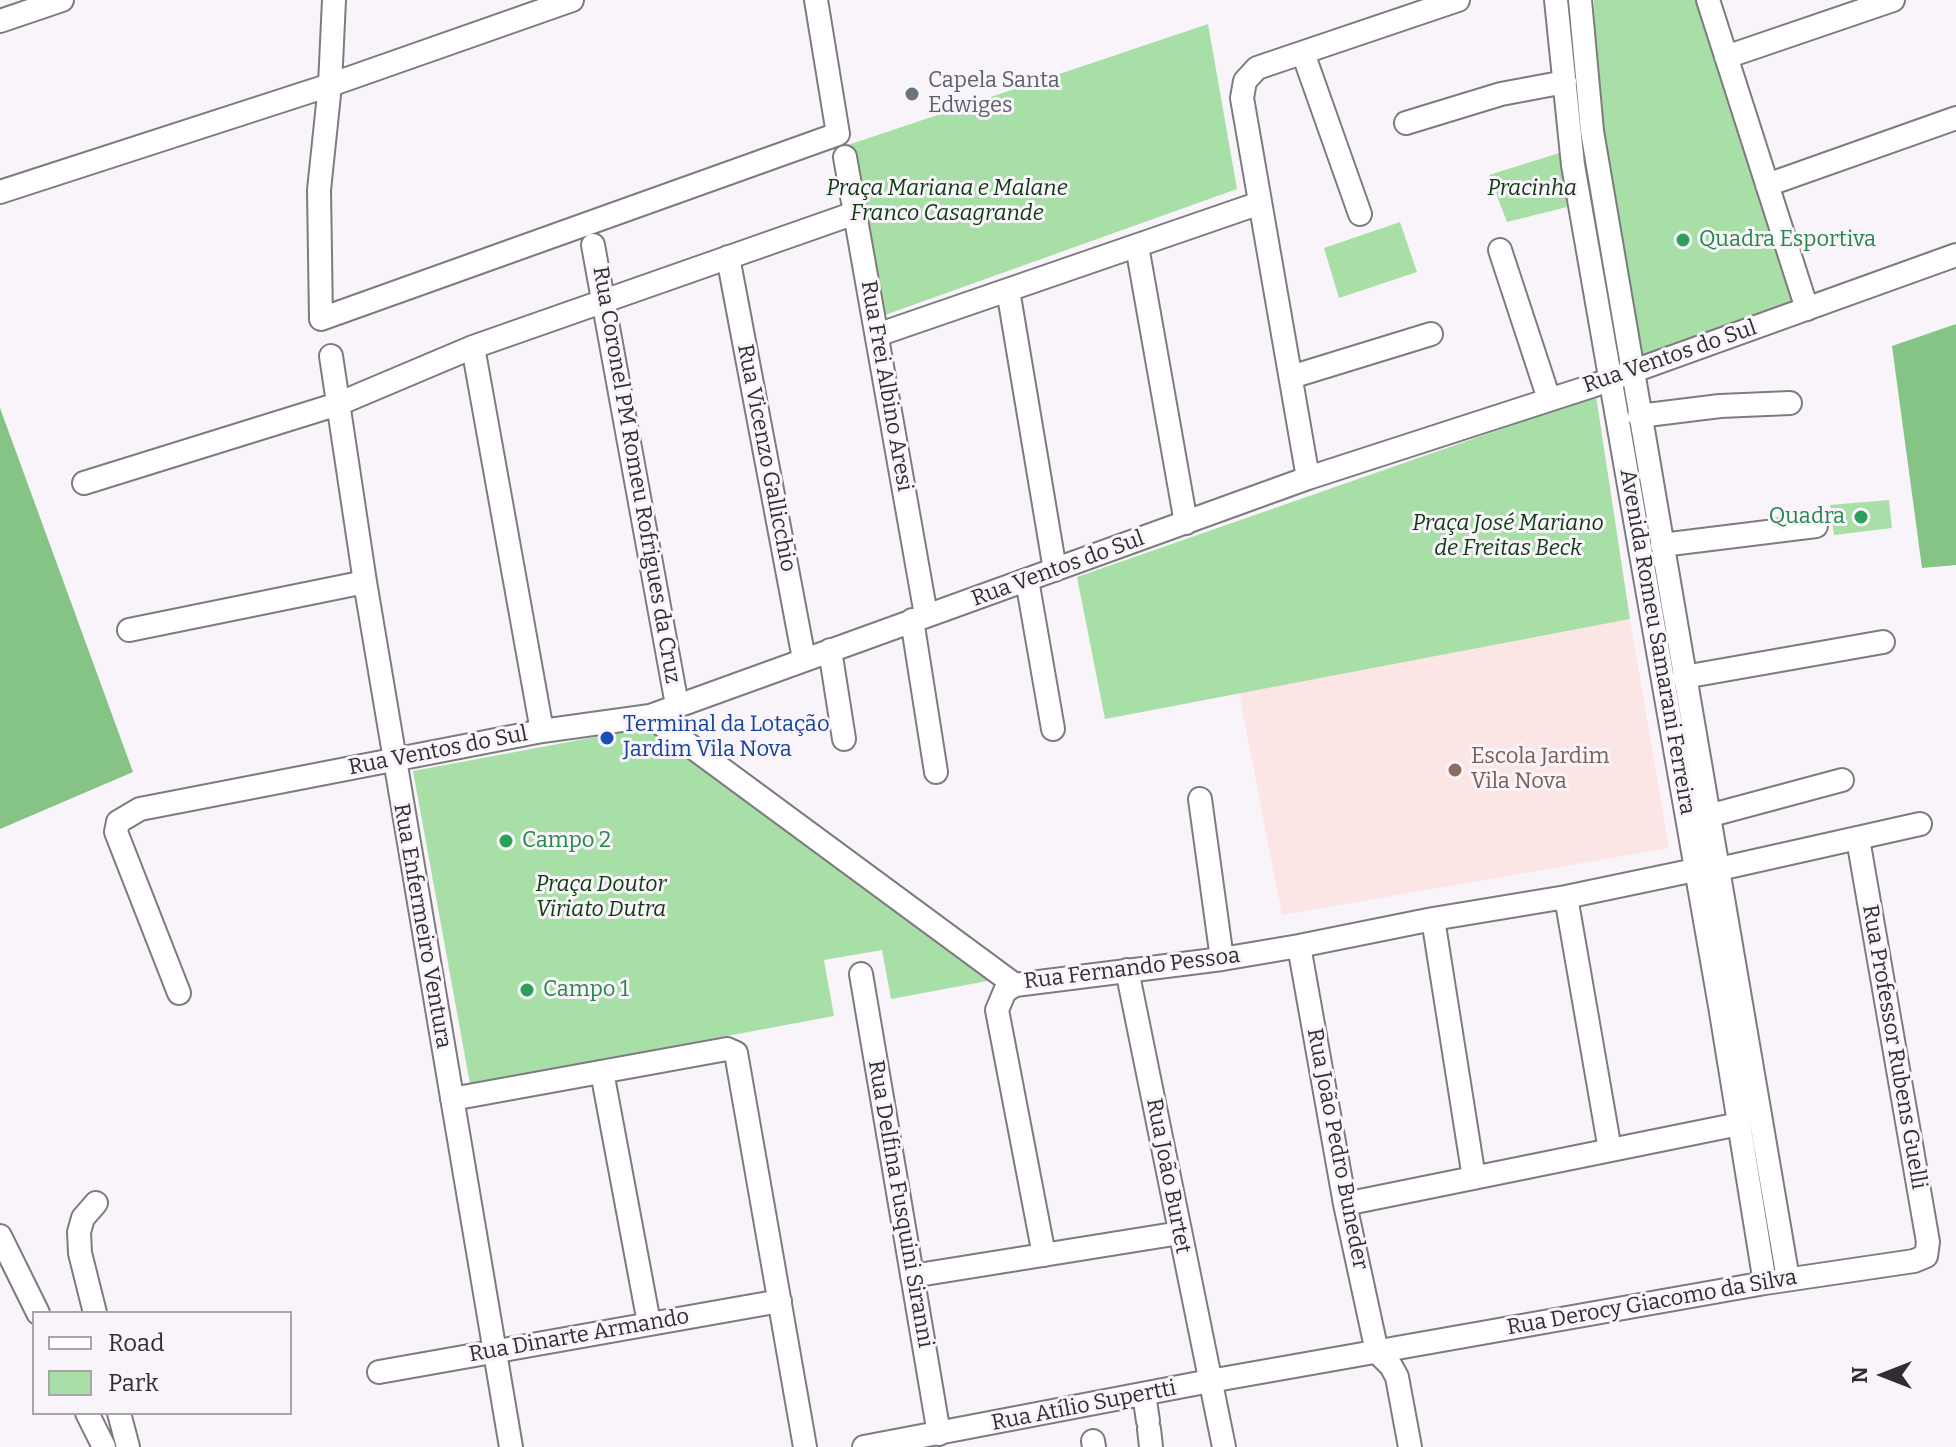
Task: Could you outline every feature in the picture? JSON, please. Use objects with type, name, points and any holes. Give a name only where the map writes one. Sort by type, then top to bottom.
[{"type":"street","points":[[0,21],[62,0]]},
{"type":"street","points":[[334,0],[330,85],[319,190],[321,319],[838,134],[816,0]]},
{"type":"street","points":[[0,192],[330,85],[572,0]]},
{"type":"street","points":[[1308,478],[1242,98],[1245,81],[1257,68],[1458,0]]},
{"type":"street","name":"Avenida Romeu Samarani Ferreira","points":[[1556,0],[1573,165],[1621,374],[1681,725],[1695,870],[1731,1005],[1776,1281]]},
{"type":"street","name":"Avenida Romeu Samarani Ferreira","points":[[1580,0],[1621,374],[1639,416],[1646,516],[1662,545],[1684,677],[1681,725],[1708,816],[1719,869],[1739,1124],[1776,1281]]},
{"type":"street","points":[[1708,0],[1807,309]]},
{"type":"street","points":[[1726,57],[1893,0]]},
{"type":"street","points":[[1303,53],[1360,214]]},
{"type":"street","points":[[1406,123],[1501,94],[1565,82]]},
{"type":"street","points":[[1767,185],[1956,118]]},
{"type":"street","name":"Rua Frei Albino Aresi","points":[[845,157],[877,335],[919,618],[936,772]]},
{"type":"street","points":[[877,335],[1260,203]]},
{"type":"street","points":[[84,483],[338,404],[473,347],[855,213]]},
{"type":"street","name":"Rua Coronel PM Romeu Rofrigues da Cruz","points":[[593,245],[677,705]]},
{"type":"street","points":[[1137,246],[1186,523]]},
{"type":"street","points":[[1500,250],[1549,399]]},
{"type":"street","name":"Rua Ventos do Sul","points":[[179,993],[116,832],[118,822],[140,809],[542,731],[650,716],[1308,478],[1549,399],[1956,255]]},
{"type":"street","name":"Rua Vicenzo Gallicchio","points":[[728,257],[804,659]]},
{"type":"street","points":[[1008,290],[1055,570]]},
{"type":"street","points":[[1291,377],[1431,334]]},
{"type":"street","points":[[473,347],[542,731]]},
{"type":"street","name":"Rua Enfermeiro Ventura","points":[[331,356],[394,760],[511,1447]]},
{"type":"street","points":[[1639,416],[1720,406],[1790,403]]},
{"type":"street","points":[[1662,545],[1816,526]]},
{"type":"street","points":[[1027,580],[1053,729]]},
{"type":"street","points":[[129,630],[365,582]]},
{"type":"street","points":[[1684,677],[1883,642]]},
{"type":"street","points":[[830,650],[844,739]]},
{"type":"street","name":"Rua Fernando Pessoa","points":[[650,716],[1015,985],[1222,959],[1299,946],[1695,870]]},
{"type":"street","points":[[1708,816],[1842,780]]},
{"type":"street","points":[[1200,799],[1222,959]]},
{"type":"street","points":[[1719,869],[1920,824]]},
{"type":"street","name":"Rua Professor Rubens Guelli","points":[[1858,839],[1928,1242],[1926,1256]]},
{"type":"street","points":[[1566,897],[1610,1150]]},
{"type":"street","points":[[1433,919],[1474,1178]]},
{"type":"street","name":"Rua João Pedro Buneder","points":[[1299,946],[1345,1204],[1377,1352]]},
{"type":"street","name":"Rua João Burtet","points":[[1127,970],[1210,1381]]},
{"type":"street","name":"Rua Delfina Fusquini Siranni","points":[[861,974],[939,1434]]},
{"type":"street","points":[[1015,985],[1005,991],[997,1010],[1044,1255]]},
{"type":"street","points":[[452,1099],[727,1049],[734,1051],[805,1447]]},
{"type":"street","points":[[602,1072],[649,1323]]},
{"type":"street","points":[[1345,1204],[1739,1124]]},
{"type":"street","points":[[94,1311],[80,1253],[79,1232],[83,1218],[96,1203]]},
{"type":"street","points":[[912,1276],[1180,1233]]},
{"type":"street","points":[[0,1236],[37,1311]]},
{"type":"street","name":"Rua Derocy Giacomo da Silva","points":[[1377,1352],[1776,1281],[1914,1261],[1926,1256]]},
{"type":"street","name":"Rua Dinarte Armando","points":[[379,1372],[780,1301]]},
{"type":"street","points":[[1377,1352],[1397,1377],[1410,1447]]},
{"type":"street","name":"Rua Atílio Supertti","points":[[875,1446],[1377,1352]]},
{"type":"street","points":[[1210,1381],[1224,1447]]},
{"type":"street","points":[[1144,1394],[1149,1432]]},
{"type":"street","points":[[88,1415],[104,1447]]},
{"type":"street","points":[[120,1415],[128,1447]]},
{"type":"shaded area","name":"Escola Jardim Vila Nova","points":[[1630,619],[1669,848],[1282,915],[1239,693]]},
{"type":"green space","points":[[1594,0],[1697,0],[1799,303],[1641,357],[1597,101]]},
{"type":"green space","name":"Praça Mariana e Malane Franco Casagrande","points":[[1208,24],[1237,189],[882,316],[848,145]]},
{"type":"green space","name":"Pracinha","points":[[1559,153],[1567,207],[1507,222],[1489,175]]},
{"type":"green space","points":[[1400,222],[1417,272],[1339,298],[1324,248]]},
{"type":"green space","points":[[1956,324],[1956,565],[1922,568],[1892,346]]},
{"type":"green space","name":"Praça José Mariano de Freitas Beck","points":[[1596,396],[1630,619],[1105,719],[1077,577]]},
{"type":"green space","points":[[0,408],[133,772],[0,829]]},
{"type":"green space","name":"Quadra","points":[[1889,500],[1892,528],[1834,535],[1830,505]]},
{"type":"green space","name":"Praça Doutor Viriato Dutra","points":[[649,727],[998,979],[891,999],[882,950],[824,960],[834,1016],[470,1084],[413,771]]},
{"type":"place","name":"Capela Santa Edwiges","points":[[912,94]]},
{"type":"place","name":"Quadra Esportiva","points":[[1683,240]]},
{"type":"place","name":"Quadra","points":[[1861,517]]},
{"type":"place","name":"Terminal da Lotação Jardim Vila Nova","points":[[607,738]]},
{"type":"place","name":"Escola Jardim Vila Nova","points":[[1455,770]]},
{"type":"place","name":"Campo 2","points":[[506,841]]},
{"type":"place","name":"Campo 1","points":[[527,990]]}]
